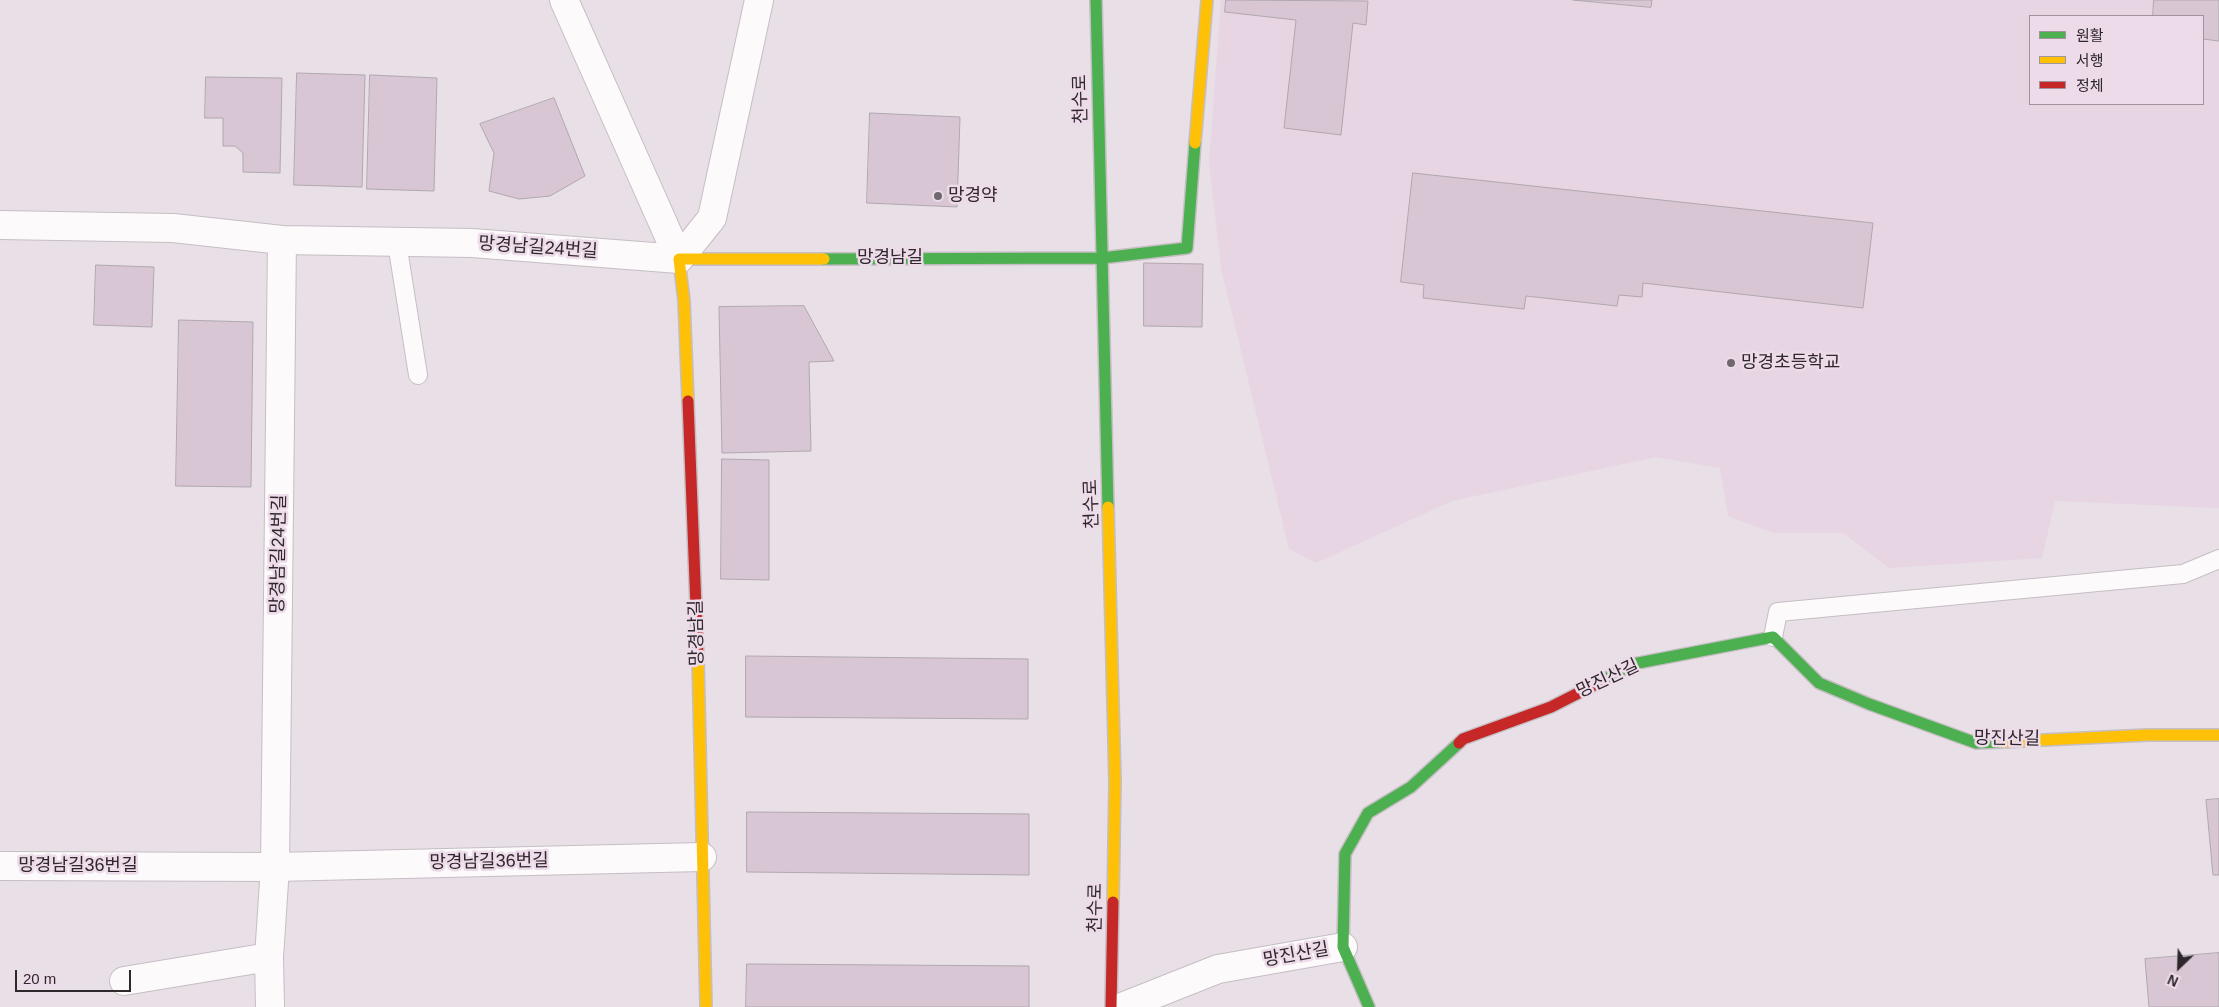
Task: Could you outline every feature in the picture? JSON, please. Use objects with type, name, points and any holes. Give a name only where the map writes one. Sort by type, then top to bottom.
[{"type":"street","name":"망경남길","points":[[564,0],[679,259],[684,300],[697,595],[706,1007]]},
{"type":"street","points":[[679,259],[712,218],[759,0]]},
{"type":"street","name":"천수로","points":[[1096,0],[1115,772],[1112,1007]]},
{"type":"street","name":"망경남길","points":[[679,259],[1102,258],[1187,248],[1207,0]]},
{"type":"street","name":"망경남길24번길","points":[[0,225],[173,228],[282,240],[472,243],[679,259]]},
{"type":"street","name":"망경남길24번길","points":[[275,867],[282,240]]},
{"type":"street","name":"망진산길","points":[[1122,1007],[1218,969],[1343,946],[1346,854],[1368,813],[1411,788],[1463,739],[1551,707],[1633,664],[1773,637],[1819,684],[1976,742],[2148,735],[2219,735]]},
{"type":"street","name":"망경남길36번길","points":[[0,866],[275,867],[702,856]]},
{"type":"street","points":[[270,1007],[269,957],[275,867]]},
{"type":"street","points":[[1343,946],[1369,1007]]},
{"type":"street","points":[[124,981],[269,957]]},
{"type":"lane","points":[[397,243],[418,375]]},
{"type":"lane","points":[[1773,637],[1778,612],[2183,574],[2219,559]]},
{"type":"shaded area","name":"망경초등학교","points":[[1221,0],[2219,0],[2219,508],[2055,501],[2042,558],[1889,568],[1843,533],[1774,533],[1728,516],[1720,468],[1656,457],[1452,501],[1316,563],[1289,549],[1221,268],[1209,162]]},
{"type":"building","points":[[1226,0],[1368,1],[1366,25],[1353,23],[1341,135],[1284,128],[1296,20],[1225,12]]},
{"type":"building","points":[[1573,0],[1652,0],[1651,7]]},
{"type":"building","points":[[2154,0],[2219,0],[2219,41],[2204,39],[2204,15],[2153,15]]},
{"type":"building","points":[[297,73],[365,75],[362,187],[294,185]]},
{"type":"building","points":[[370,75],[437,78],[434,191],[367,189]]},
{"type":"building","points":[[206,77],[282,78],[280,173],[243,172],[243,153],[235,146],[223,146],[223,118],[205,118]]},
{"type":"building","points":[[554,98],[585,176],[550,196],[519,199],[489,191],[494,153],[480,124]]},
{"type":"building","points":[[870,113],[960,117],[957,207],[867,203]]},
{"type":"building","points":[[1413,173],[1873,223],[1863,308],[1643,283],[1642,297],[1619,295],[1617,306],[1526,296],[1524,309],[1423,298],[1424,285],[1401,282]]},
{"type":"building","points":[[1144,263],[1203,264],[1202,327],[1144,326]]},
{"type":"building","points":[[96,265],[154,267],[152,327],[94,325]]},
{"type":"building","points":[[804,306],[834,361],[809,362],[811,451],[722,453],[719,307]]},
{"type":"building","points":[[179,320],[253,322],[251,487],[176,486]]},
{"type":"building","points":[[722,459],[769,460],[769,580],[721,579]]},
{"type":"building","points":[[746,656],[1028,659],[1028,719],[746,717]]},
{"type":"building","points":[[2219,799],[2219,875],[2213,875],[2206,800]]},
{"type":"building","points":[[747,812],[1029,814],[1029,875],[747,872]]},
{"type":"building","points":[[2219,953],[2219,1007],[2149,1007],[2145,959]]},
{"type":"building","points":[[747,964],[1029,966],[1029,1007],[746,1007]]},
{"type":"traffic: fast","points":[[1096,0],[1108,507]]},
{"type":"traffic: fast","points":[[824,259],[1102,258],[1187,248],[1195,143]]},
{"type":"traffic: fast","points":[[1600,682],[1633,664],[1773,637],[1819,683],[1869,704],[1976,743],[2001,742]]},
{"type":"traffic: fast","points":[[1369,1007],[1343,947],[1345,854],[1368,813],[1411,787],[1459,743]]},
{"type":"traffic: slow","points":[[1195,143],[1207,0]]},
{"type":"traffic: slow","points":[[688,401],[684,301],[679,259],[824,259]]},
{"type":"traffic: slow","points":[[1108,507],[1115,782],[1113,902]]},
{"type":"traffic: slow","points":[[698,659],[706,1007]]},
{"type":"traffic: slow","points":[[2001,742],[2148,735],[2219,735]]},
{"type":"traffic: jam","points":[[688,401],[698,659]]},
{"type":"traffic: jam","points":[[1459,743],[1463,739],[1551,707],[1600,682]]},
{"type":"traffic: jam","points":[[1111,1007],[1113,902]]},
{"type":"place","name":"망경약","points":[[938,196]]},
{"type":"place","name":"망경초등학교","points":[[1731,363]]}]
